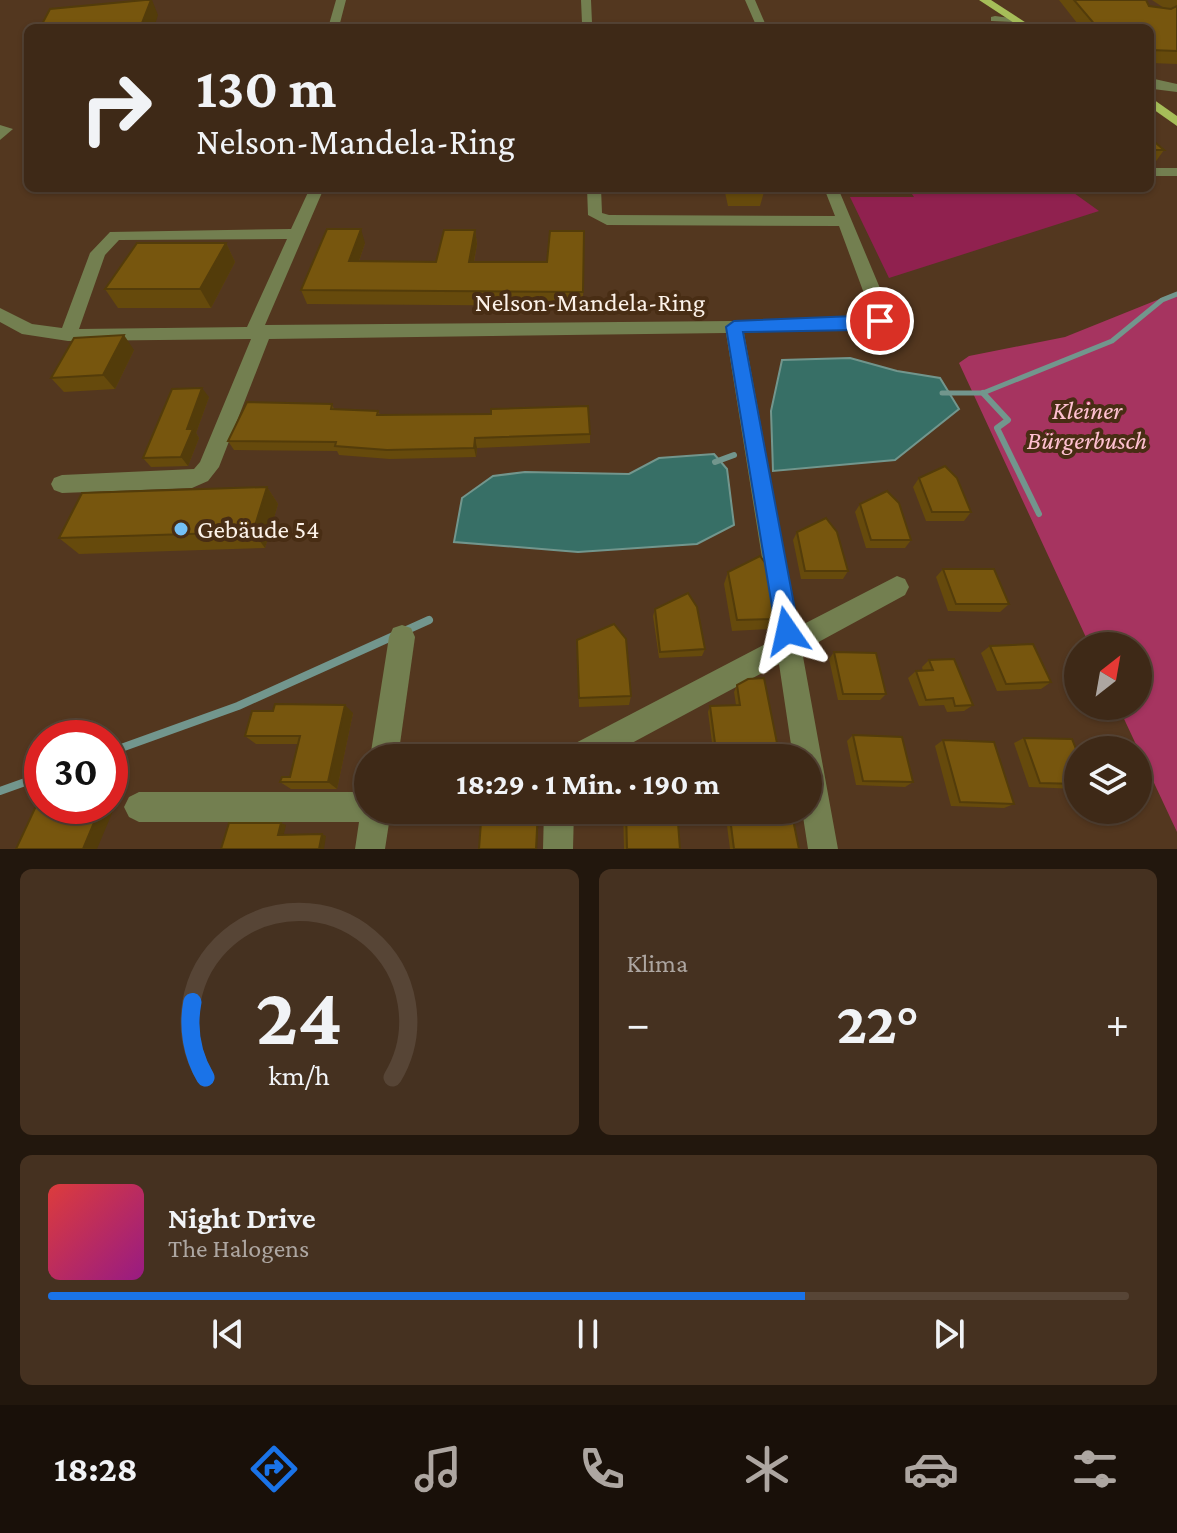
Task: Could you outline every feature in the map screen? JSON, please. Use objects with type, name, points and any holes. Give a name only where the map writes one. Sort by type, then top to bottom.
[{"type":"main road","points":[[984,0],[1022,24]]},
{"type":"main road","points":[[1154,105],[1177,122]]},
{"type":"street","points":[[336,24],[341,0]]},
{"type":"street","points":[[586,0],[587,24]]},
{"type":"street","points":[[750,0],[761,24]]},
{"type":"street","points":[[995,19],[1013,19]]},
{"type":"street","points":[[1154,84],[1177,88]]},
{"type":"street","points":[[0,129],[7,129],[0,136]]},
{"type":"street","points":[[1154,172],[1177,172]]},
{"type":"street","points":[[62,484],[192,479],[208,467],[258,331],[315,192]]},
{"type":"street","points":[[594,192],[595,215],[607,220],[845,221]]},
{"type":"street","name":"Nelson-Mandela-Ring","points":[[0,314],[28,330],[68,335],[734,327],[880,321],[881,312],[833,192]]},
{"type":"street","points":[[68,335],[98,253],[115,235],[296,234]]},
{"type":"street","points":[[734,327],[823,849]]},
{"type":"street","points":[[602,744],[897,587]]},
{"type":"street","points":[[386,744],[402,637]]},
{"type":"street","points":[[139,807],[354,807]]},
{"type":"street","points":[[370,849],[374,824]]},
{"type":"street","points":[[558,849],[559,824]]},
{"type":"shaded area","points":[[911,192],[1073,192],[1099,211],[889,278],[850,197],[914,197]]},
{"type":"green space","name":"Kleiner Bürgerbusch","points":[[1177,292],[1177,832],[1152,779],[1152,736],[1132,736],[1125,720],[1152,720],[1152,632],[1084,632],[959,363],[969,356],[1065,337]]},
{"type":"water","points":[[850,358],[897,371],[940,378],[959,409],[895,460],[773,471],[771,411],[782,360]]},
{"type":"water","points":[[714,454],[727,469],[734,525],[697,544],[578,552],[454,542],[462,498],[493,476],[525,472],[629,474],[659,458]]},
{"type":"building","points":[[151,0],[142,24],[42,24],[50,9]]},
{"type":"building","points":[[1074,0],[1146,0],[1149,6],[1171,9],[1177,6],[1177,51],[1154,50],[1154,24],[1094,24]]},
{"type":"building","points":[[1154,141],[1164,150],[1154,150]]},
{"type":"building","points":[[327,229],[361,229],[349,261],[436,262],[444,230],[475,230],[469,262],[547,262],[550,231],[584,231],[583,292],[301,290]]},
{"type":"building","points":[[137,243],[226,243],[200,289],[105,289]]},
{"type":"building","points":[[124,335],[103,375],[51,378],[74,338]]},
{"type":"building","points":[[202,388],[187,429],[193,429],[181,457],[143,458],[172,389]]},
{"type":"building","points":[[247,402],[332,404],[331,409],[378,411],[377,415],[491,414],[491,409],[588,406],[590,434],[475,438],[474,448],[387,450],[335,446],[336,442],[228,441]]},
{"type":"building","points":[[945,466],[957,478],[971,512],[932,512],[919,478]]},
{"type":"building","points":[[267,487],[253,532],[59,538],[82,493]]},
{"type":"building","points":[[887,491],[899,503],[911,540],[871,540],[860,504]]},
{"type":"building","points":[[826,518],[837,532],[848,571],[805,571],[797,532]]},
{"type":"building","points":[[760,556],[767,565],[776,619],[737,620],[728,572]]},
{"type":"building","points":[[943,569],[994,569],[1009,604],[956,604]]},
{"type":"building","points":[[688,593],[697,607],[705,649],[660,652],[655,609]]},
{"type":"building","points":[[614,624],[626,639],[631,696],[579,698],[577,640]]},
{"type":"building","points":[[1033,644],[1051,682],[1006,684],[990,646]]},
{"type":"building","points":[[834,652],[876,653],[886,694],[843,694]]},
{"type":"building","points":[[954,659],[973,705],[955,706],[953,698],[926,700],[916,671],[933,670],[929,660]]},
{"type":"building","points":[[764,678],[777,744],[715,744],[710,706],[740,705],[737,685],[748,679]]},
{"type":"building","points":[[275,704],[345,705],[328,782],[280,782],[282,777],[290,777],[300,736],[245,736],[252,711],[273,711]]},
{"type":"building","points":[[853,735],[902,737],[913,782],[863,781]]},
{"type":"building","points":[[1024,738],[1064,739],[1064,784],[1040,783]]},
{"type":"building","points":[[943,740],[994,742],[1014,804],[960,802]]},
{"type":"building","points":[[229,823],[281,823],[278,835],[322,834],[319,849],[221,849]]},
{"type":"building","points":[[28,824],[93,824],[83,849],[16,849]]},
{"type":"building","points":[[481,824],[537,824],[536,849],[479,849]]},
{"type":"building","points":[[626,824],[678,824],[680,849],[627,849]]},
{"type":"building","points":[[731,824],[794,824],[799,849],[734,849]]},
{"type":"waterway","points":[[983,393],[1112,341],[1162,300],[1177,294]]},
{"type":"waterway","points":[[942,393],[983,393]]},
{"type":"waterway","points":[[983,393],[1008,420],[997,428],[1039,514]]},
{"type":"waterway","points":[[715,462],[734,455]]},
{"type":"waterway","points":[[128,746],[238,706],[429,620]]},
{"type":"waterway","points":[[0,791],[24,782]]},
{"type":"place","name":"Gebäude 54","points":[[181,529]]},
{"type":"route","points":[[787,631],[734,327],[880,321]]}]
